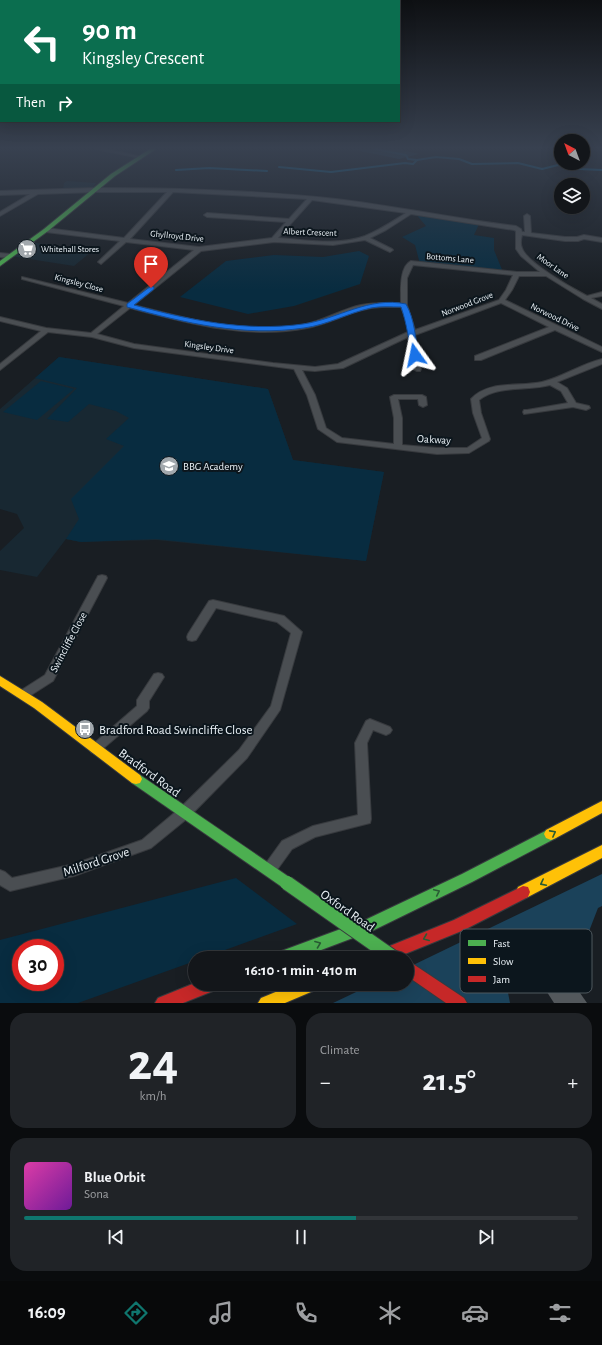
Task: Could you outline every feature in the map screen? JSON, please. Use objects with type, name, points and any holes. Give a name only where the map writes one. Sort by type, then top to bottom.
[{"type":"main road","points":[[0,264],[46,230],[88,196]]},
{"type":"main road","name":"Bradford Road","points":[[0,680],[24,694],[95,749],[184,813],[287,883]]},
{"type":"main road","points":[[300,951],[369,925],[467,878],[602,807]]},
{"type":"main road","points":[[394,951],[459,925],[576,866],[602,851]]},
{"type":"main road","name":"Oxford Road","points":[[287,883],[384,951]]},
{"type":"main road","points":[[414,972],[459,1003]]},
{"type":"main road","points":[[164,1003],[195,991]]},
{"type":"main road","points":[[266,1003],[296,991]]},
{"type":"street","points":[[0,214],[31,196]]},
{"type":"street","points":[[101,262],[126,239],[166,196]]},
{"type":"street","points":[[267,196],[311,198],[362,204],[464,222],[516,228],[519,230],[519,233]]},
{"type":"street","points":[[274,240],[311,198]]},
{"type":"street","name":"Albert Crescent","points":[[274,240],[328,243],[366,238],[410,212]]},
{"type":"street","points":[[207,215],[290,221]]},
{"type":"street","points":[[527,216],[528,234]]},
{"type":"street","name":"Ghyllroyd Drive","points":[[46,230],[199,249],[274,240]]},
{"type":"street","name":"Moor Lane","points":[[602,240],[584,237],[578,239],[565,239],[519,233],[519,250],[526,257],[548,274],[602,307]]},
{"type":"street","points":[[366,238],[390,250]]},
{"type":"street","points":[[92,335],[199,249]]},
{"type":"street","points":[[0,255],[10,256]]},
{"type":"street","name":"Bottoms Lane","points":[[417,369],[411,334],[412,328],[404,305],[404,278],[411,263],[517,274],[548,274]]},
{"type":"street","name":"Norwood Grove","points":[[411,334],[500,301],[509,290],[517,274]]},
{"type":"street","name":"Kingsley Close","points":[[24,278],[185,320],[211,325],[256,329],[280,329],[306,326],[372,305],[404,305]]},
{"type":"street","points":[[585,298],[602,294]]},
{"type":"street","name":"Norwood Drive","points":[[500,301],[602,350]]},
{"type":"street","name":"Kingsley Drive","points":[[0,319],[46,330],[92,335],[134,346],[297,368],[315,369],[340,366],[399,338],[411,334]]},
{"type":"street","points":[[478,358],[556,327]]},
{"type":"street","points":[[0,368],[46,330]]},
{"type":"street","points":[[573,405],[564,390],[554,383],[577,370],[602,361]]},
{"type":"street","name":"Oakway","points":[[297,368],[311,396],[322,429],[340,440],[438,451],[469,450],[486,439],[477,413],[475,399],[481,393],[490,389],[554,383]]},
{"type":"street","points":[[398,447],[398,418],[393,394],[422,397],[423,405]]},
{"type":"street","points":[[527,412],[573,405],[586,408]]},
{"type":"street","name":"Swincliffe Close","points":[[24,694],[49,678],[102,578]]},
{"type":"street","points":[[184,813],[243,754],[276,707],[297,632],[280,619],[213,600],[192,637]]},
{"type":"street","points":[[95,749],[143,708],[143,700],[158,677]]},
{"type":"street","points":[[269,870],[287,845],[313,832],[365,819],[361,743],[370,724],[386,730]]},
{"type":"street","name":"Milford Grove","points":[[0,876],[10,885],[74,870],[146,844],[184,813]]},
{"type":"shaded area","points":[[415,213],[479,224],[474,235],[494,238],[494,250],[503,272],[420,264],[415,245],[402,237],[426,226]]},
{"type":"shaded area","points":[[30,242],[92,251],[74,266],[10,256]]},
{"type":"shaded area","points":[[359,251],[369,256],[360,284],[294,306],[248,314],[180,297],[226,261],[274,255],[323,257]]},
{"type":"shaded area","name":"BBG Academy","points":[[59,357],[268,389],[293,460],[384,472],[366,561],[157,540],[81,542],[66,539],[37,577],[0,570],[0,551],[24,528],[17,514],[0,509],[0,409]]},
{"type":"shaded area","name":"BBG Academy","points":[[59,357],[268,389],[293,460],[384,472],[366,561],[156,539],[81,542],[66,539],[79,519],[71,499],[124,446],[106,439],[129,418],[116,411],[89,404],[68,422],[47,419],[77,388],[35,378]]},
{"type":"shaded area","points":[[41,381],[74,389],[37,420],[3,412]]},
{"type":"shaded area","points":[[602,874],[602,906],[598,908],[590,929],[488,929]]},
{"type":"shaded area","points":[[236,878],[297,924],[222,951],[188,951],[188,964],[78,1003],[0,1003],[0,940]]},
{"type":"shaded area","points":[[460,942],[460,993],[508,993],[510,1003],[333,1003],[358,991],[414,991],[414,965]]},
{"type":"building","points":[[548,993],[580,993],[587,1003],[554,1003]]},
{"type":"traffic: fast","points":[[0,264],[46,230],[88,196]]},
{"type":"traffic: fast","points":[[136,779],[287,883]]},
{"type":"traffic: fast","points":[[300,951],[369,925],[467,878],[551,834]]},
{"type":"traffic: fast","points":[[287,883],[384,951]]},
{"type":"traffic: slow","points":[[0,680],[38,705],[136,779]]},
{"type":"traffic: slow","points":[[551,834],[602,807]]},
{"type":"traffic: slow","points":[[523,892],[602,851]]},
{"type":"traffic: slow","points":[[266,1003],[296,991]]},
{"type":"traffic: jam","points":[[395,951],[459,925],[523,892]]},
{"type":"traffic: jam","points":[[414,972],[459,1003]]},
{"type":"traffic: jam","points":[[163,1003],[195,991]]},
{"type":"place","name":"Whitehall Stores","points":[[27,249]]},
{"type":"place","name":"BBG Academy","points":[[169,466]]},
{"type":"place","name":"Bradford Road Swincliffe Close","points":[[85,729]]},
{"type":"route","points":[[151,288],[129,306],[211,325],[256,329],[280,329],[306,326],[361,307],[372,305],[404,305],[412,328],[411,334],[415,355]]}]
